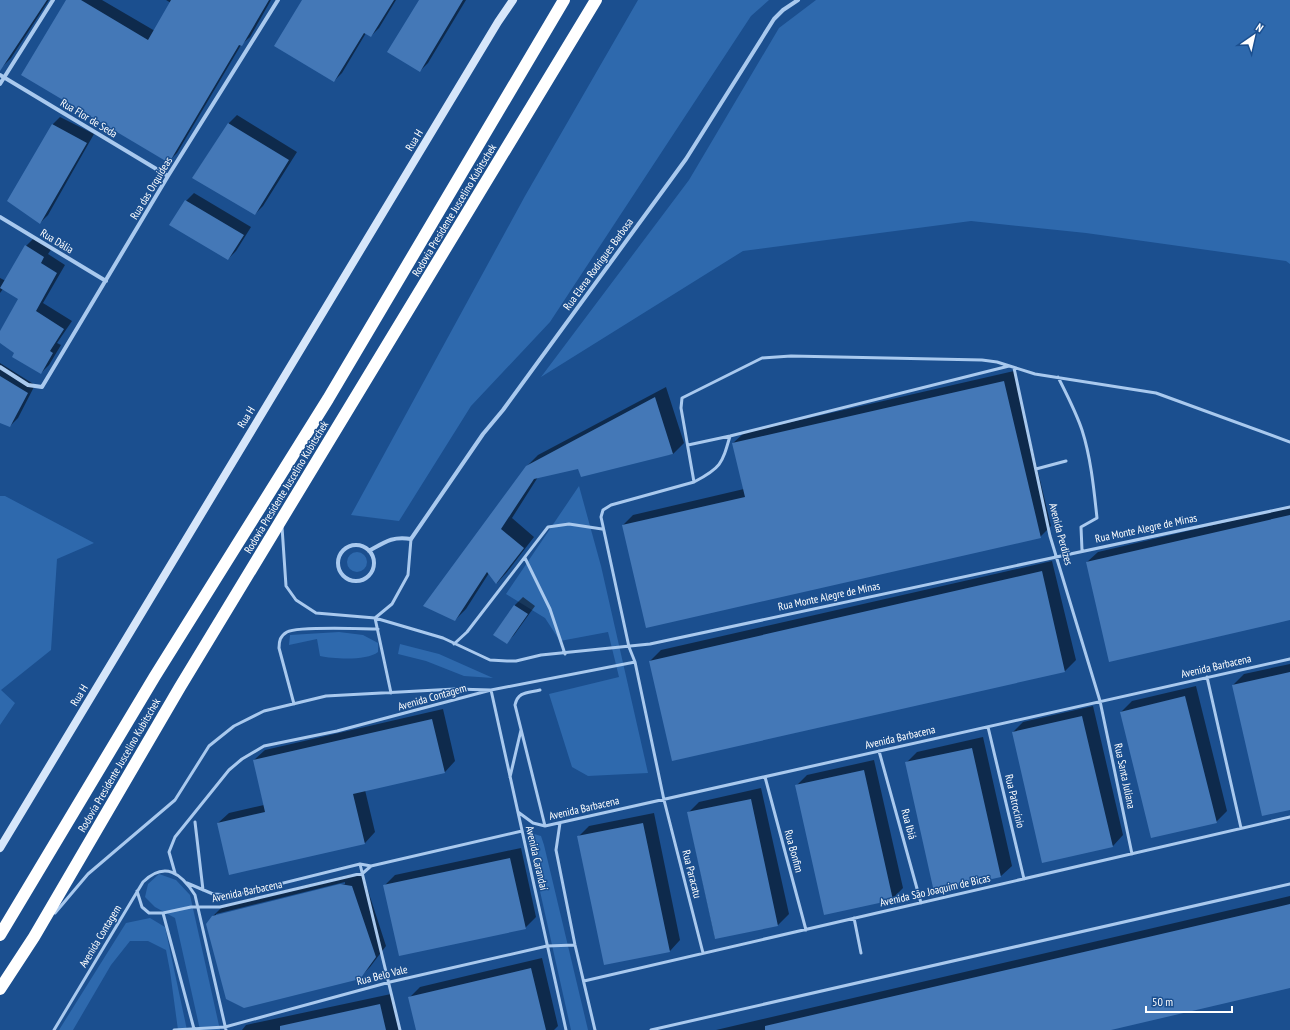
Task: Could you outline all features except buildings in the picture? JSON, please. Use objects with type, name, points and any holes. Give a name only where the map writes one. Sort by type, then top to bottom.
[{"type":"highway","name":"Rodovia Presidente Juscelino Kubitschek","points":[[1,934],[155,676],[328,399],[564,0]]},
{"type":"highway","name":"Rodovia Presidente Juscelino Kubitschek","points":[[0,989],[34,937],[180,687],[596,0]]},
{"type":"main road","name":"Rua H","points":[[0,848],[175,555],[513,0]]},
{"type":"street","points":[[0,84],[2,76],[54,0]]},
{"type":"street","name":"Rua das Orquídeas","points":[[0,367],[28,385],[42,387],[168,176],[278,0]]},
{"type":"street","name":"Rua Elena Rodrigues Barbosa","points":[[411,539],[483,434],[686,159],[774,19],[782,10],[798,0]]},
{"type":"street","name":"Rua Flor de Seda","points":[[2,76],[168,176]]},
{"type":"street","name":"Rua Dália","points":[[0,217],[106,281]]},
{"type":"street","points":[[369,551],[388,539],[411,539]]},
{"type":"street","points":[[358,545],[369,551],[374,563],[369,575],[363,579],[351,580],[340,572],[338,559],[345,548],[358,545]]},
{"type":"lane","points":[[694,482],[681,408],[682,398],[762,358],[791,356],[982,360],[997,362],[1014,368],[1058,377],[1156,393],[1290,442]]},
{"type":"lane","points":[[688,445],[730,436],[1009,366]]},
{"type":"lane","name":"Avenida Perdizes","points":[[1014,368],[1050,536],[1100,701]]},
{"type":"lane","points":[[1058,377],[1077,416],[1082,432],[1094,493],[1097,518],[1081,527],[1082,550]]},
{"type":"lane","points":[[635,662],[629,647],[600,517],[603,510],[611,505],[694,482],[712,473],[720,466],[730,436]]},
{"type":"lane","points":[[1036,469],[1066,461]]},
{"type":"lane","name":"Rua Monte Alegre de Minas","points":[[375,618],[443,638],[490,660],[516,661],[541,655],[629,647],[1056,555],[1290,507]]},
{"type":"lane","points":[[282,519],[286,586],[296,600],[316,613],[375,618],[391,693]]},
{"type":"lane","points":[[454,644],[467,632],[548,527],[569,524],[602,529]]},
{"type":"lane","name":"Rua Elena Rodrigues Barbosa","points":[[375,618],[392,604],[408,574],[411,539]]},
{"type":"lane","points":[[525,558],[550,609],[565,654]]},
{"type":"lane","points":[[294,704],[279,648],[279,641],[282,635],[295,629],[378,629]]},
{"type":"lane","name":"Avenida Barbacena","points":[[518,812],[533,823],[546,826],[1290,659]]},
{"type":"lane","name":"Avenida Contagem","points":[[54,1030],[143,882],[150,875],[160,871],[175,873],[169,852],[175,837],[229,770],[242,759],[264,746],[337,731],[491,690],[635,662]]},
{"type":"lane","name":"Rua Paracatu","points":[[635,662],[664,800],[703,954]]},
{"type":"lane","points":[[1207,677],[1241,828]]},
{"type":"lane","points":[[34,937],[88,874],[174,800],[209,746],[234,726],[264,711],[326,696],[455,689],[491,690]]},
{"type":"lane","name":"Avenida Carandaí","points":[[491,690],[566,1030]]},
{"type":"lane","name":"Avenida Carandaí","points":[[540,690],[520,694],[517,697],[515,705],[546,826]]},
{"type":"lane","name":"Rua Santa Juliana","points":[[1100,701],[1132,854]]},
{"type":"lane","name":"Rua Patrocínio","points":[[988,726],[1024,879]]},
{"type":"lane","points":[[510,778],[521,728]]},
{"type":"lane","name":"Rua Ibiá","points":[[879,751],[921,903]]},
{"type":"lane","name":"Rua Bonfim","points":[[765,776],[806,930]]},
{"type":"lane","name":"Avenida São Joaquim de Bicas","points":[[584,981],[1290,817]]},
{"type":"lane","points":[[195,822],[204,890]]},
{"type":"lane","name":"Avenida Carandaí","points":[[560,823],[556,850],[575,945],[595,1030]]},
{"type":"lane","name":"Avenida Barbacena","points":[[204,890],[222,895],[242,894],[360,864],[371,866],[522,831]]},
{"type":"lane","points":[[360,864],[390,982],[400,1030]]},
{"type":"lane","name":"Avenida Barbacena","points":[[137,891],[142,907],[149,913],[164,913],[244,902],[363,873],[371,866]]},
{"type":"lane","points":[[175,873],[188,883],[204,890]]},
{"type":"lane","points":[[188,883],[195,896],[226,1028]]},
{"type":"lane","points":[[651,1030],[1290,884]]},
{"type":"lane","points":[[164,913],[195,1029]]},
{"type":"lane","points":[[854,918],[861,953]]},
{"type":"lane","name":"Rua Belo Vale","points":[[174,1030],[226,1028],[390,982],[548,946],[575,945]]},
{"type":"shaded area","points":[[638,0],[769,0],[751,16],[550,322],[471,406],[399,521],[351,515],[525,196]]},
{"type":"shaded area","points":[[816,0],[1290,0],[1290,264],[1286,261],[1086,233],[971,221],[743,251],[541,377],[689,180],[779,28]]},
{"type":"shaded area","points":[[579,486],[601,566],[648,773],[588,776],[572,767],[549,694],[619,677],[608,632],[560,641],[545,618],[506,594]]},
{"type":"shaded area","points":[[0,496],[5,496],[94,543],[57,559],[51,650],[1,690],[15,703],[0,725]]},
{"type":"shaded area","points":[[353,552],[361,552],[367,558],[367,566],[361,572],[353,572],[347,566],[347,558]]},
{"type":"shaded area","points":[[339,632],[363,635],[378,643],[378,652],[373,655],[359,658],[333,658],[320,656],[317,639],[289,645],[290,635]]},
{"type":"shaded area","points":[[400,644],[439,654],[493,678],[464,676],[426,661],[398,654]]},
{"type":"shaded area","points":[[534,834],[541,836],[544,845],[588,1030],[571,1030],[529,842],[530,835]]},
{"type":"shaded area","points":[[159,874],[176,880],[190,895],[220,1030],[200,1030],[175,918],[155,907],[145,897],[148,884]]},
{"type":"shaded area","points":[[150,918],[165,927],[187,1030],[178,1030],[166,950],[148,941],[130,941],[111,965],[73,1030],[59,1030],[126,923]]}]
